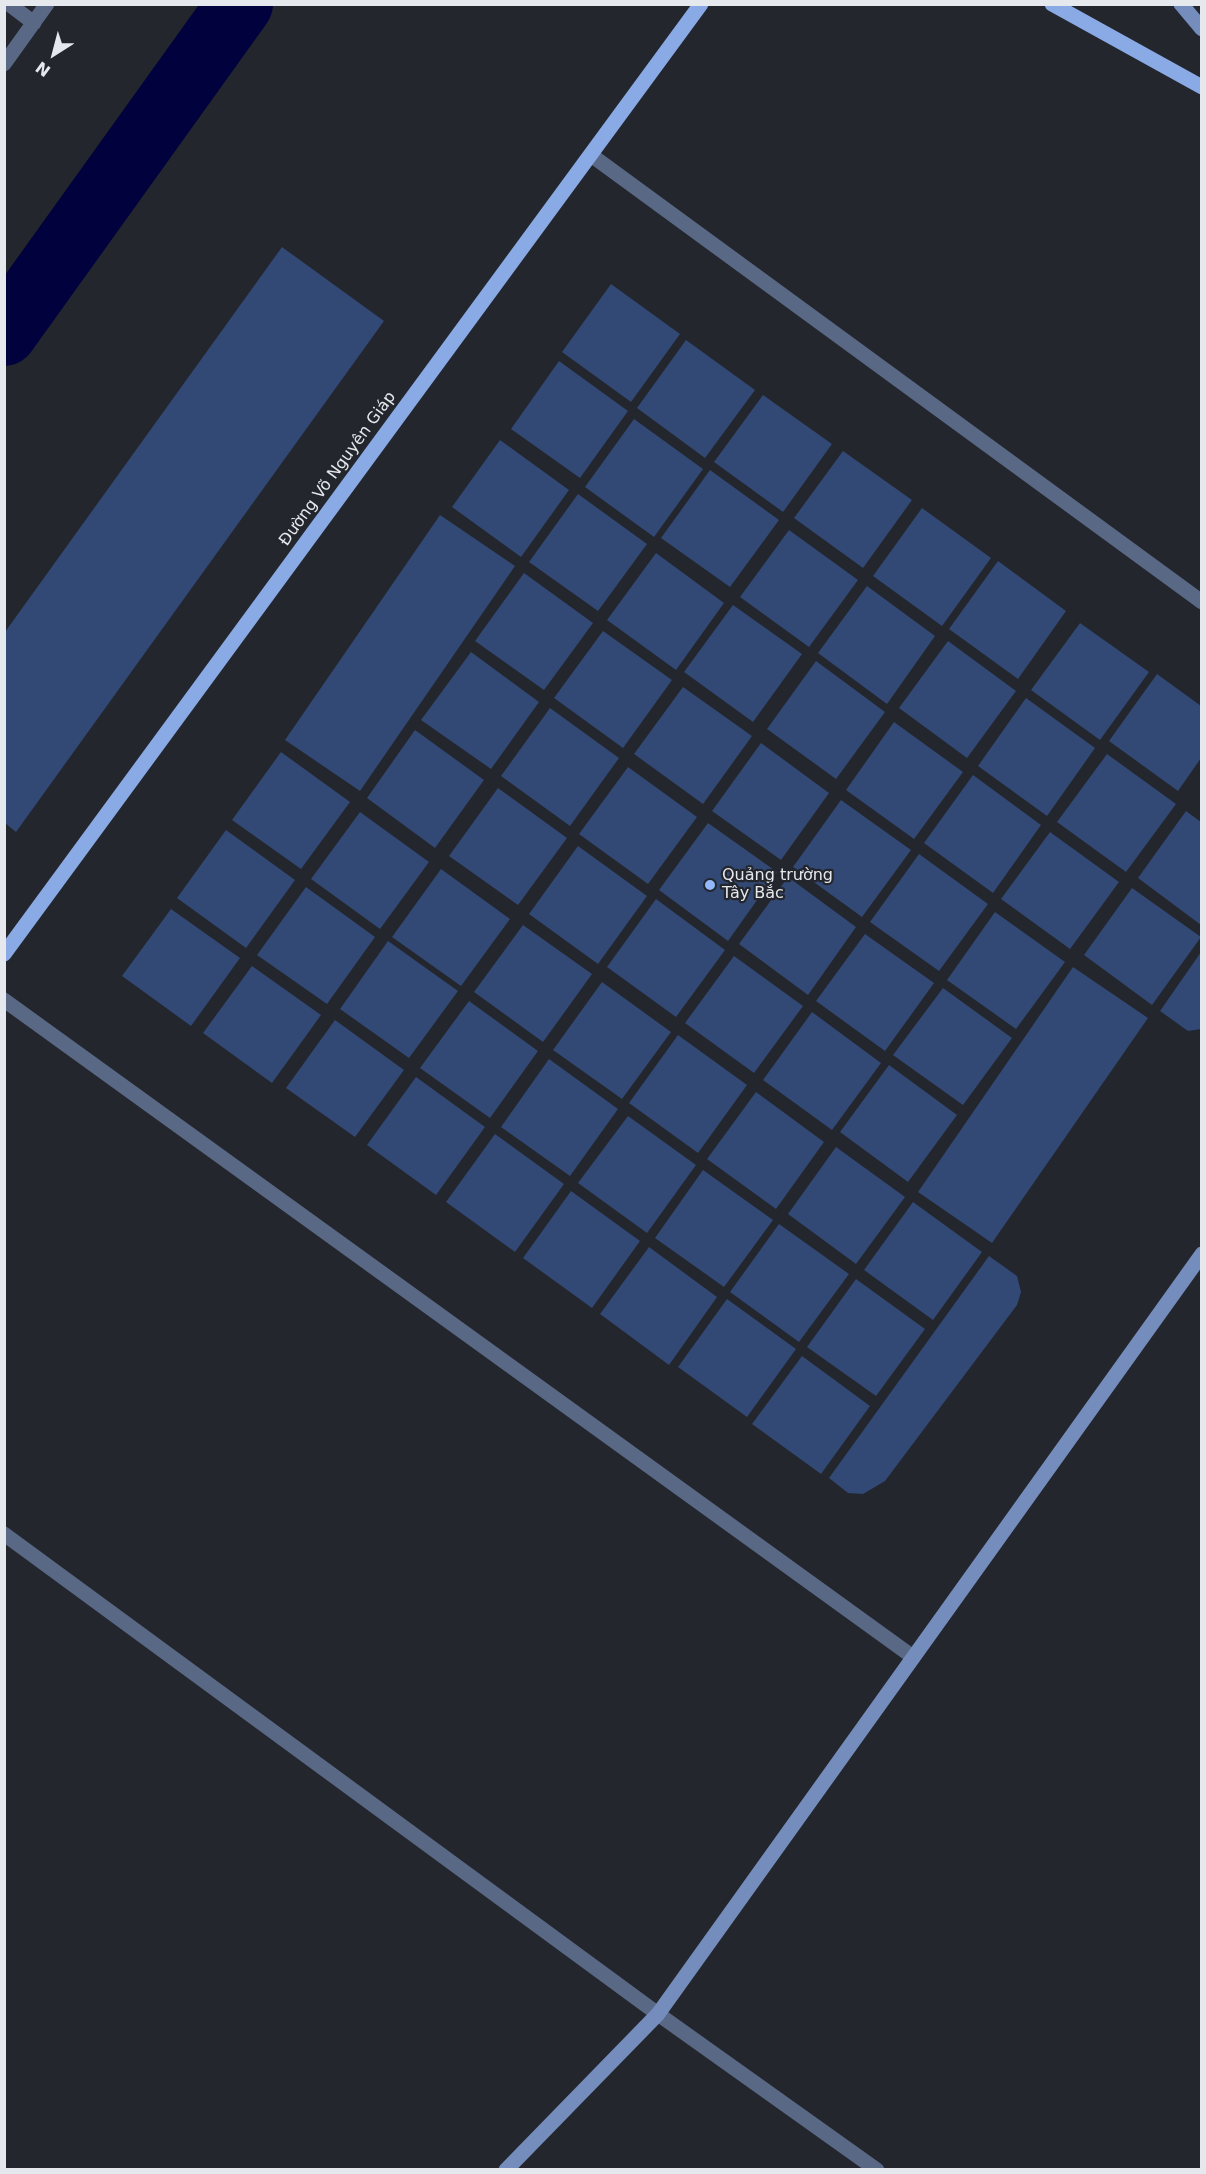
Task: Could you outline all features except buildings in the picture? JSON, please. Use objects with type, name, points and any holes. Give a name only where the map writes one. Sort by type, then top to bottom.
[{"type":"main road","name":"Đường Võ Nguyên Giáp","points":[[4,954],[701,4]]},
{"type":"main road","points":[[1052,4],[1202,87]]},
{"type":"street","points":[[9,4],[33,23]]},
{"type":"street","points":[[4,64],[47,4]]},
{"type":"street","points":[[1181,4],[1202,29]]},
{"type":"street","points":[[591,155],[1202,602]]},
{"type":"street","points":[[4,1000],[913,1657]]},
{"type":"street","points":[[506,2169],[658,2014],[1202,1254]]},
{"type":"street","points":[[4,1534],[658,2014],[877,2169]]},
{"type":"shaded area","points":[[282,247],[384,321],[16,832],[5,823],[5,632]]},
{"type":"shaded area","points":[[611,284],[680,334],[631,402],[562,352]]},
{"type":"shaded area","points":[[686,340],[755,390],[705,458],[637,408]]},
{"type":"shaded area","points":[[559,361],[628,411],[580,478],[511,429]]},
{"type":"shaded area","points":[[763,395],[832,444],[783,512],[714,462]]},
{"type":"shaded area","points":[[634,419],[703,469],[654,537],[585,487]]},
{"type":"shaded area","points":[[500,440],[569,490],[521,557],[452,507]]},
{"type":"shaded area","points":[[843,451],[912,500],[863,568],[794,518]]},
{"type":"shaded area","points":[[710,470],[779,520],[730,587],[661,538]]},
{"type":"shaded area","points":[[578,494],[647,544],[598,611],[529,562]]},
{"type":"shaded area","points":[[922,508],[991,558],[942,626],[873,576]]},
{"type":"shaded area","points":[[440,515],[515,566],[360,791],[285,740]]},
{"type":"shaded area","points":[[789,530],[858,580],[809,647],[740,597]]},
{"type":"shaded area","points":[[656,553],[724,603],[676,670],[607,620]]},
{"type":"shaded area","points":[[998,561],[1066,611],[1018,679],[949,629]]},
{"type":"shaded area","points":[[524,573],[593,623],[544,690],[475,641]]},
{"type":"shaded area","points":[[867,586],[935,636],[887,704],[818,653]]},
{"type":"shaded area","points":[[733,605],[802,654],[753,722],[684,672]]},
{"type":"shaded area","points":[[1080,623],[1149,672],[1100,740],[1031,690]]},
{"type":"shaded area","points":[[603,631],[672,680],[623,748],[554,698]]},
{"type":"shaded area","points":[[948,641],[1016,691],[967,758],[899,708]]},
{"type":"shaded area","points":[[471,652],[539,702],[491,769],[421,720]]},
{"type":"shaded area","points":[[816,661],[885,712],[836,779],[767,729]]},
{"type":"shaded area","points":[[1157,674],[1201,706],[1201,758],[1178,791],[1109,741]]},
{"type":"shaded area","points":[[683,687],[752,736],[703,804],[634,754]]},
{"type":"shaded area","points":[[1026,698],[1095,748],[1047,816],[978,766]]},
{"type":"shaded area","points":[[550,708],[619,758],[570,826],[501,776]]},
{"type":"shaded area","points":[[894,722],[963,772],[914,839],[846,790]]},
{"type":"shaded area","points":[[415,730],[484,780],[435,848],[367,798]]},
{"type":"shaded area","points":[[761,743],[829,793],[781,860],[712,811]]},
{"type":"shaded area","points":[[281,752],[350,802],[301,869],[232,820]]},
{"type":"shaded area","points":[[1107,754],[1176,804],[1126,872],[1057,822]]},
{"type":"shaded area","points":[[628,767],[697,817],[648,884],[579,834]]},
{"type":"shaded area","points":[[973,775],[1041,825],[993,893],[924,843]]},
{"type":"shaded area","points":[[498,788],[567,838],[518,905],[449,856]]},
{"type":"shaded area","points":[[841,800],[911,850],[862,917],[793,867]]},
{"type":"shaded area","points":[[1186,811],[1201,822],[1201,925],[1138,878]]},
{"type":"shaded area","points":[[360,812],[429,862],[380,929],[311,879]]},
{"type":"shaded area","points":[[708,823],[777,872],[728,941],[659,890]]},
{"type":"shaded area","points":[[226,830],[295,880],[246,948],[177,898]]},
{"type":"shaded area","points":[[1050,832],[1119,882],[1070,949],[1001,899]]},
{"type":"shaded area","points":[[578,846],[647,896],[598,964],[529,914]]},
{"type":"shaded area","points":[[919,854],[988,904],[939,971],[870,922]]},
{"type":"shaded area","points":[[441,869],[510,919],[461,986],[392,937]]},
{"type":"shaded area","points":[[788,877],[856,927],[808,995],[739,944]]},
{"type":"shaded area","points":[[306,887],[375,937],[327,1004],[257,955]]},
{"type":"shaded area","points":[[1132,888],[1201,937],[1152,1005],[1084,955]]},
{"type":"shaded area","points":[[656,899],[725,950],[676,1017],[607,967]]},
{"type":"shaded area","points":[[171,909],[240,958],[191,1026],[122,976]]},
{"type":"shaded area","points":[[995,912],[1065,962],[1016,1029],[947,980]]},
{"type":"shaded area","points":[[523,925],[592,974],[543,1042],[474,992]]},
{"type":"shaded area","points":[[865,934],[934,983],[885,1051],[816,1001]]},
{"type":"shaded area","points":[[388,941],[458,991],[409,1058],[340,1009]]},
{"type":"shaded area","points":[[1201,952],[1201,1029],[1188,1031],[1160,1011]]},
{"type":"shaded area","points":[[734,956],[803,1006],[754,1073],[685,1023]]},
{"type":"shaded area","points":[[252,966],[321,1015],[272,1083],[203,1033]]},
{"type":"shaded area","points":[[1073,967],[1148,1018],[992,1243],[918,1192]]},
{"type":"shaded area","points":[[602,982],[671,1032],[622,1099],[553,1050]]},
{"type":"shaded area","points":[[943,988],[1012,1038],[963,1105],[893,1055]]},
{"type":"shaded area","points":[[469,1001],[538,1051],[490,1118],[420,1068]]},
{"type":"shaded area","points":[[812,1012],[881,1063],[832,1130],[763,1080]]},
{"type":"shaded area","points":[[335,1020],[404,1070],[355,1137],[286,1088]]},
{"type":"shaded area","points":[[678,1035],[747,1085],[698,1153],[629,1103]]},
{"type":"shaded area","points":[[549,1059],[618,1109],[570,1176],[501,1127]]},
{"type":"shaded area","points":[[889,1065],[957,1115],[908,1182],[840,1132]]},
{"type":"shaded area","points":[[416,1077],[485,1127],[436,1195],[367,1145]]},
{"type":"shaded area","points":[[756,1092],[824,1142],[776,1209],[707,1159]]},
{"type":"shaded area","points":[[628,1116],[696,1165],[647,1233],[578,1183]]},
{"type":"shaded area","points":[[495,1134],[564,1184],[515,1252],[446,1202]]},
{"type":"shaded area","points":[[836,1147],[905,1197],[856,1264],[788,1214]]},
{"type":"shaded area","points":[[703,1170],[773,1220],[724,1287],[655,1238]]},
{"type":"shaded area","points":[[571,1191],[640,1241],[592,1308],[523,1258]]},
{"type":"shaded area","points":[[913,1202],[982,1252],[933,1320],[864,1270]]},
{"type":"shaded area","points":[[779,1224],[849,1274],[799,1342],[730,1292]]},
{"type":"shaded area","points":[[649,1247],[717,1297],[669,1365],[600,1314]]},
{"type":"shaded area","points":[[989,1256],[1017,1276],[1021,1292],[1017,1305],[885,1481],[863,1494],[848,1493],[829,1478]]},
{"type":"shaded area","points":[[856,1279],[925,1329],[876,1396],[807,1347]]},
{"type":"shaded area","points":[[727,1299],[796,1349],[747,1417],[678,1367]]},
{"type":"shaded area","points":[[802,1356],[870,1406],[821,1474],[752,1424]]},
{"type":"waterway","points":[[4,333],[240,4]]},
{"type":"place","name":"Quảng trường Tây Bắc","points":[[710,885]]}]
